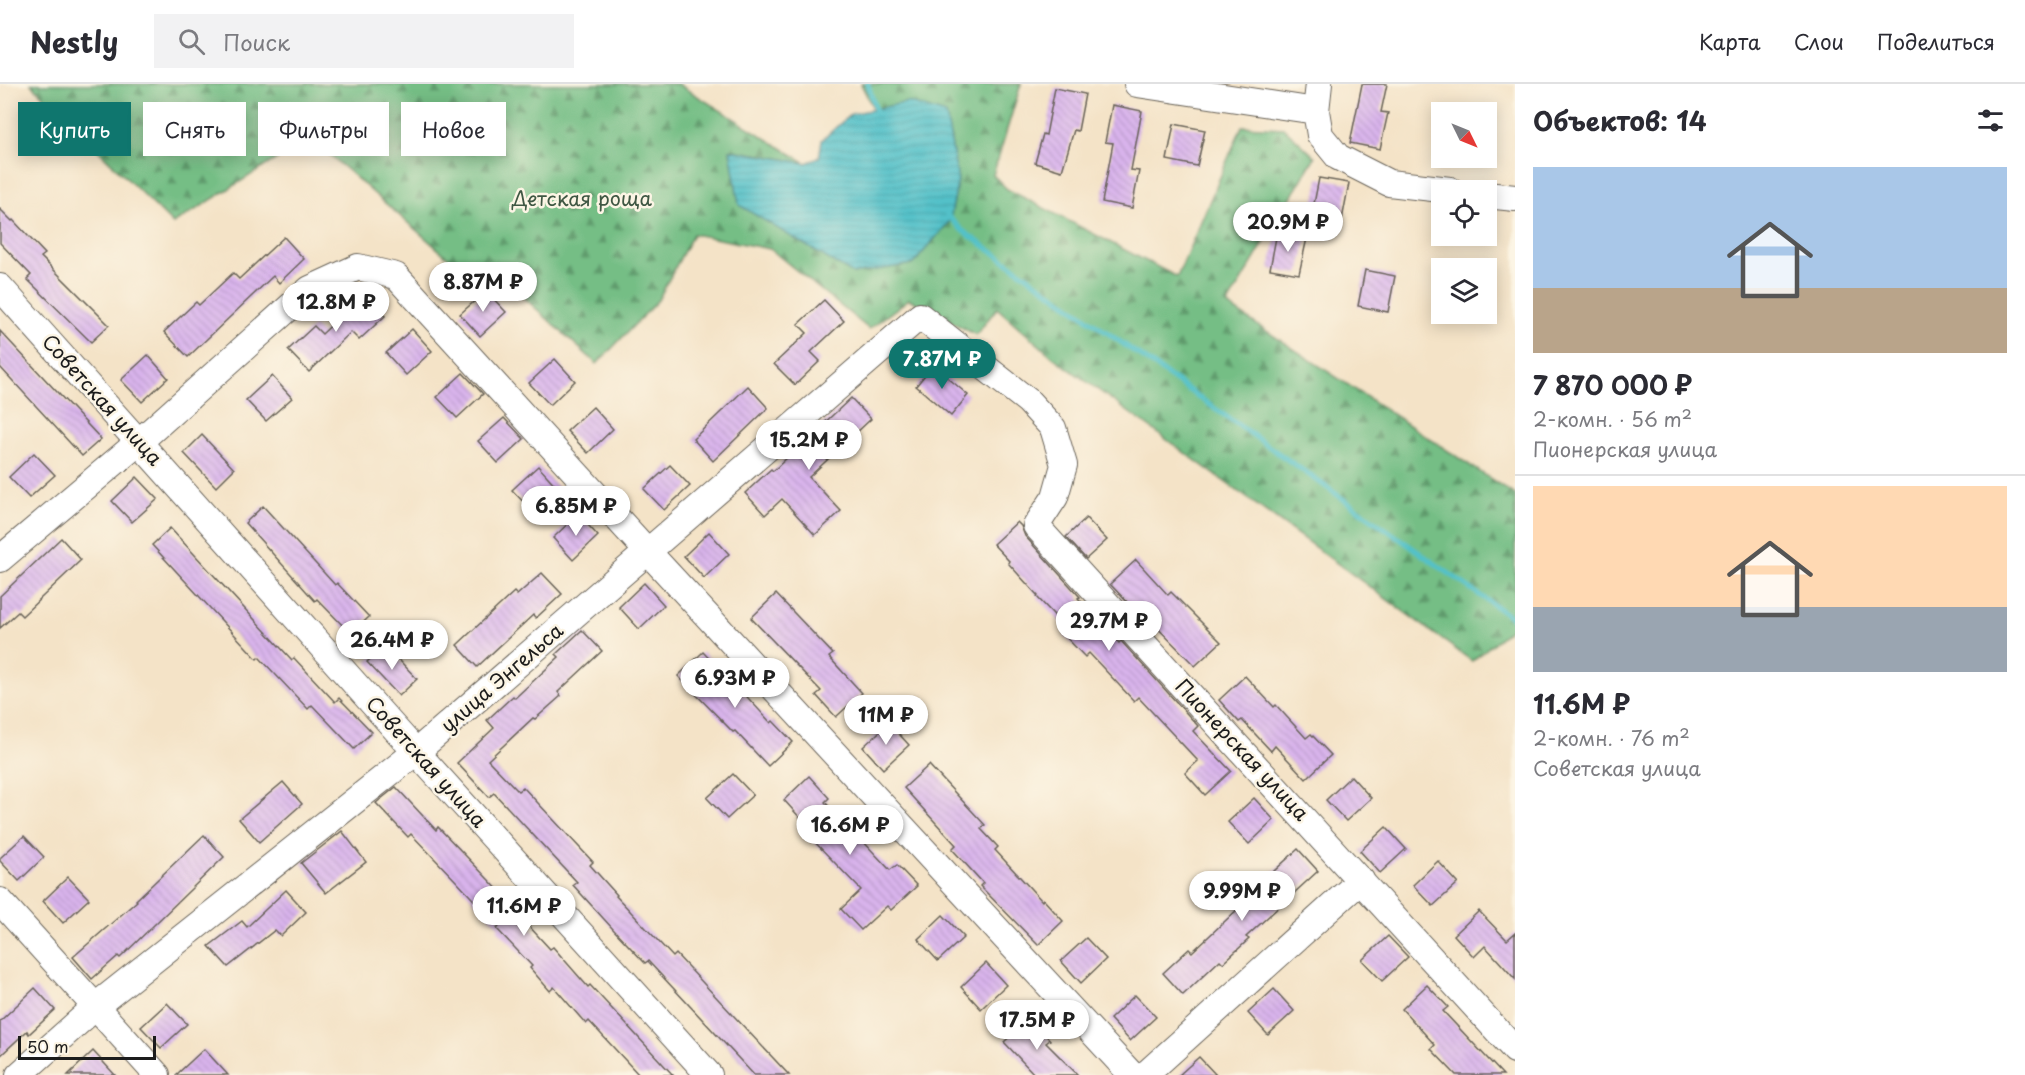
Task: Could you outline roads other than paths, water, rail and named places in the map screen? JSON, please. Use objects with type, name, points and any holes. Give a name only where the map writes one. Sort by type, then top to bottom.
[{"type":"street","points":[[1137,84],[1316,111]]},
{"type":"street","points":[[1319,84],[1316,111],[1320,135],[1338,157],[1389,183],[1431,188]]},
{"type":"street","points":[[1497,196],[1515,198]]},
{"type":"street","points":[[0,559],[140,441],[310,289],[358,267],[396,276],[1132,1075]]},
{"type":"street","name":"Советская улица","points":[[0,287],[709,1075]]},
{"type":"street","name":"улица Энгельса","points":[[19,1075],[95,1007],[416,752],[920,316]]},
{"type":"street","name":"Пионерская улица","points":[[920,316],[1028,401],[1053,428],[1064,465],[1055,497],[1036,526],[1515,1050]]},
{"type":"street","points":[[1145,1075],[1360,880]]},
{"type":"street","points":[[0,901],[157,1075]]},
{"type":"water","points":[[908,102],[946,114],[958,180],[950,221],[913,264],[853,274],[739,205],[730,150],[806,163],[819,158],[822,140],[851,114]]},
{"type":"waterway","points":[[868,84],[877,114]]},
{"type":"waterway","points":[[947,215],[963,231],[1515,620]]},
{"type":"park label","name":"Детская роща","points":[[582,199]]}]
